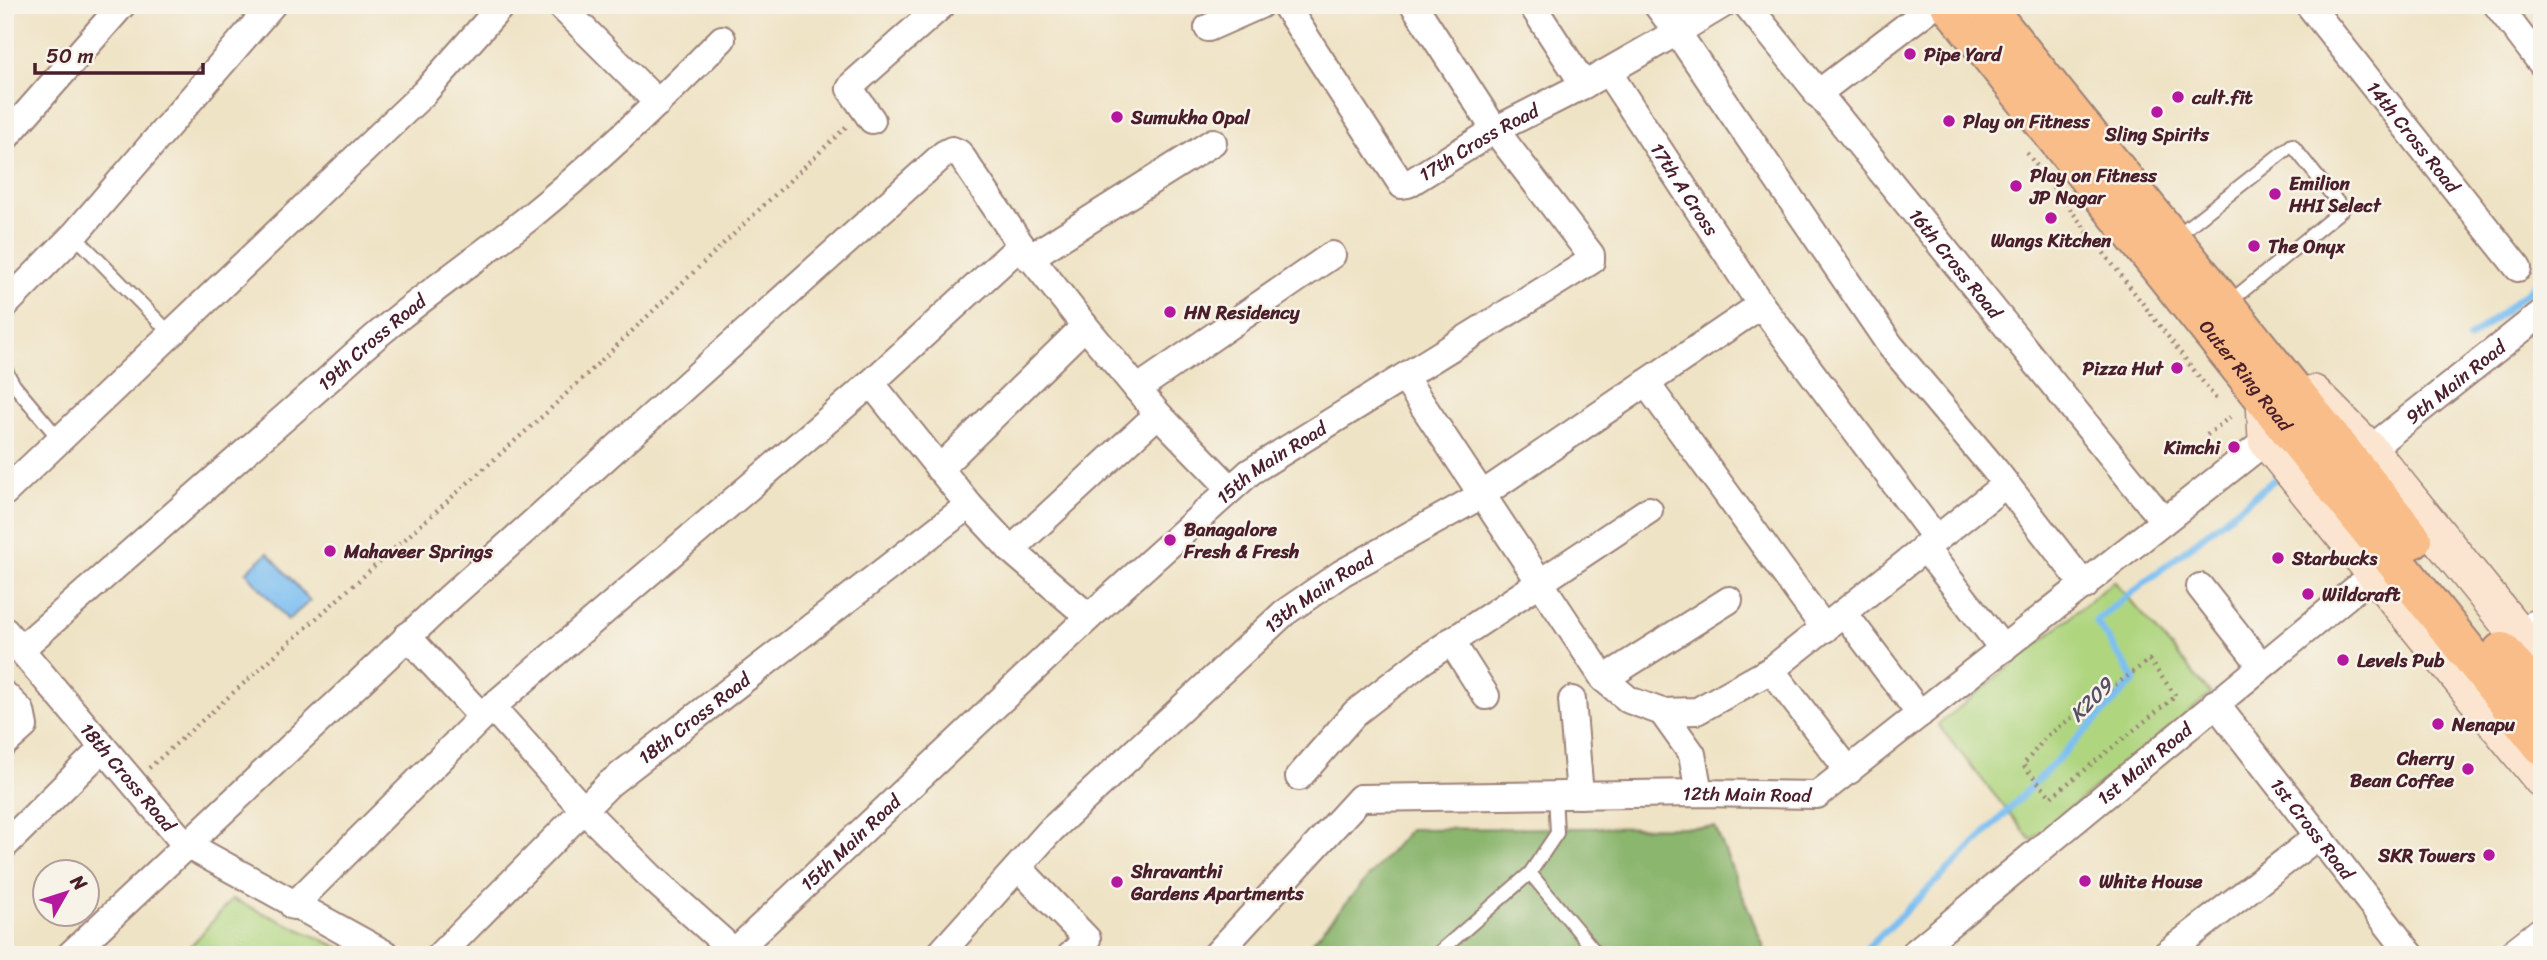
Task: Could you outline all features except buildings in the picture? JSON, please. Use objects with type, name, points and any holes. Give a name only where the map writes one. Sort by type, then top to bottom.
[{"type":"highway","name":"Outer Ring Road","points":[[1950,5],[2542,701]]},
{"type":"highway","name":"Outer Ring Road","points":[[1984,5],[2225,306],[2276,391],[2542,745]]},
{"type":"main road","points":[[2276,391],[2267,440],[2542,779]]},
{"type":"main road","name":"Outer Ring Road","points":[[2276,391],[2313,394],[2370,450],[2526,622],[2542,664]]},
{"type":"street","points":[[5,138],[122,5]]},
{"type":"street","points":[[5,305],[74,235],[272,5]]},
{"type":"street","points":[[5,492],[424,93],[502,5]]},
{"type":"street","points":[[560,5],[658,103]]},
{"type":"street","points":[[868,115],[850,89],[853,84],[942,5]]},
{"type":"street","points":[[1208,28],[1260,5]]},
{"type":"street","name":"17th Cross Road","points":[[1285,5],[1402,185],[1495,130],[1608,72],[1722,5]]},
{"type":"street","name":"15th Main Road","points":[[735,954],[1089,617],[1230,488],[1250,472],[1591,261],[1591,255],[1495,130],[1414,5]]},
{"type":"street","points":[[1532,5],[1584,85]]},
{"type":"street","points":[[1657,5],[1890,345],[2006,484],[2085,586]]},
{"type":"street","name":"16th Cross Road","points":[[1747,5],[2164,521]]},
{"type":"street","points":[[1817,94],[1934,5]]},
{"type":"street","name":"14th Cross Road","points":[[2309,5],[2518,268]]},
{"type":"street","points":[[2497,5],[2542,64]]},
{"type":"street","name":"19th Cross Road","points":[[13,640],[331,377],[377,333],[527,219],[658,103],[722,39]]},
{"type":"street","name":"17th A Cross","points":[[1608,72],[1761,305],[2003,649]]},
{"type":"street","points":[[293,906],[487,712],[1025,252],[1213,142]]},
{"type":"street","points":[[70,955],[184,843],[407,636],[952,150],[959,152],[1025,252],[1085,326],[1158,414],[1230,488]]},
{"type":"street","points":[[1137,389],[1332,255]]},
{"type":"street","name":"13th Main Road","points":[[939,955],[1051,830],[1284,613],[1342,573],[1480,496],[1761,305]]},
{"type":"street","name":"9th Main Road","points":[[2370,450],[2542,313]]},
{"type":"street","points":[[939,470],[1085,326]]},
{"type":"street","points":[[1404,377],[1480,496],[1541,581],[1604,679],[1629,700],[1662,712],[1697,711],[1771,670],[1929,542],[2006,484]]},
{"type":"street","points":[[871,383],[969,505],[1011,550],[1089,617]]},
{"type":"street","points":[[1646,383],[1834,621],[1920,714]]},
{"type":"street","points":[[1011,550],[1158,414]]},
{"type":"street","name":"12th Main Road","points":[[1216,955],[1360,798],[1699,793],[1813,797],[2085,586],[2267,440]]},
{"type":"street","name":"18th Cross Road","points":[[440,955],[609,784],[969,505]]},
{"type":"street","points":[[1299,777],[1355,713],[1451,641],[1649,510]]},
{"type":"street","name":"1st Main Road","points":[[1912,955],[2375,573]]},
{"type":"street","points":[[2200,587],[2261,665]]},
{"type":"street","points":[[1604,679],[1729,600]]},
{"type":"street","points":[[407,636],[487,712],[651,877],[735,954]]},
{"type":"street","name":"18th Cross Road","points":[[13,640],[184,843],[293,906],[387,955]]},
{"type":"street","points":[[1451,641],[1486,696]]},
{"type":"street","points":[[1771,670],[1849,771]]},
{"type":"street","points":[[5,743],[24,726],[21,711],[9,699],[43,677]]},
{"type":"street","points":[[1568,794],[1572,699]]},
{"type":"street","name":"1st Cross Road","points":[[2215,703],[2411,955]]},
{"type":"street","points":[[1662,712],[1692,754],[1699,793]]},
{"type":"street","points":[[5,845],[103,748]]},
{"type":"street","points":[[2165,955],[2318,836]]},
{"type":"street","points":[[1019,868],[1087,939],[1071,955]]},
{"type":"street","points":[[2514,955],[2542,933]]},
{"type":"lane","points":[[2172,239],[2292,145],[2343,209],[2225,306]]},
{"type":"lane","points":[[74,235],[170,333]]},
{"type":"lane","points":[[5,369],[14,385],[60,440]]},
{"type":"lane","points":[[1436,955],[1530,873],[1557,833],[1568,794]]},
{"type":"lane","points":[[1530,873],[1598,955]]},
{"type":"path","points":[[133,783],[550,410],[868,115]]},
{"type":"path","points":[[2023,148],[2216,399]]},
{"type":"path","points":[[2207,435],[2230,417]]},
{"type":"path","points":[[2148,660],[2176,696],[2116,746],[2051,797],[2023,765],[2047,736],[2148,660]]},
{"type":"green space","points":[[2114,581],[2211,694],[2031,840],[1938,725]]},
{"type":"green space","points":[[1715,827],[1767,955],[1301,955],[1410,829]]},
{"type":"green space","points":[[232,899],[356,955],[183,955]]},
{"type":"water","name":"Mahaveer Springs","points":[[268,553],[310,601],[288,620],[246,572]]},
{"type":"waterway","name":"K209","points":[[2469,339],[2542,280]]},
{"type":"waterway","name":"K209","points":[[1860,955],[1980,839],[2135,680],[2096,621],[2274,480]]},
{"type":"place","name":"Pipe Yard","points":[[1910,54]]},
{"type":"place","name":"cult.fit","points":[[2178,97]]},
{"type":"place","name":"Sling Spirits","points":[[2157,112]]},
{"type":"place","name":"Sumukha Opal","points":[[1117,117]]},
{"type":"place","name":"Play on Fitness","points":[[1949,121]]},
{"type":"place","name":"Play on Fitness JP Nagar","points":[[2016,186]]},
{"type":"place","name":"Emilion HHI Select","points":[[2275,194]]},
{"type":"place","name":"Wangs Kitchen","points":[[2051,218]]},
{"type":"place","name":"The Onyx","points":[[2254,246]]},
{"type":"place","name":"HN Residency","points":[[1170,312]]},
{"type":"place","name":"Pizza Hut","points":[[2177,368]]},
{"type":"place","name":"Kimchi","points":[[2234,447]]},
{"type":"place","name":"Banagalore Fresh & Fresh","points":[[1170,540]]},
{"type":"place","name":"Mahaveer Springs","points":[[330,551]]},
{"type":"place","name":"Starbucks","points":[[2278,558]]},
{"type":"place","name":"Wildcraft","points":[[2308,594]]},
{"type":"place","name":"Levels Pub","points":[[2343,660]]},
{"type":"place","name":"Nenapu","points":[[2438,724]]},
{"type":"place","name":"Cherry Bean Coffee","points":[[2468,769]]},
{"type":"place","name":"SKR Towers","points":[[2489,855]]},
{"type":"place","name":"White House","points":[[2085,881]]},
{"type":"place","name":"Shravanthi Gardens Apartments","points":[[1117,882]]}]
